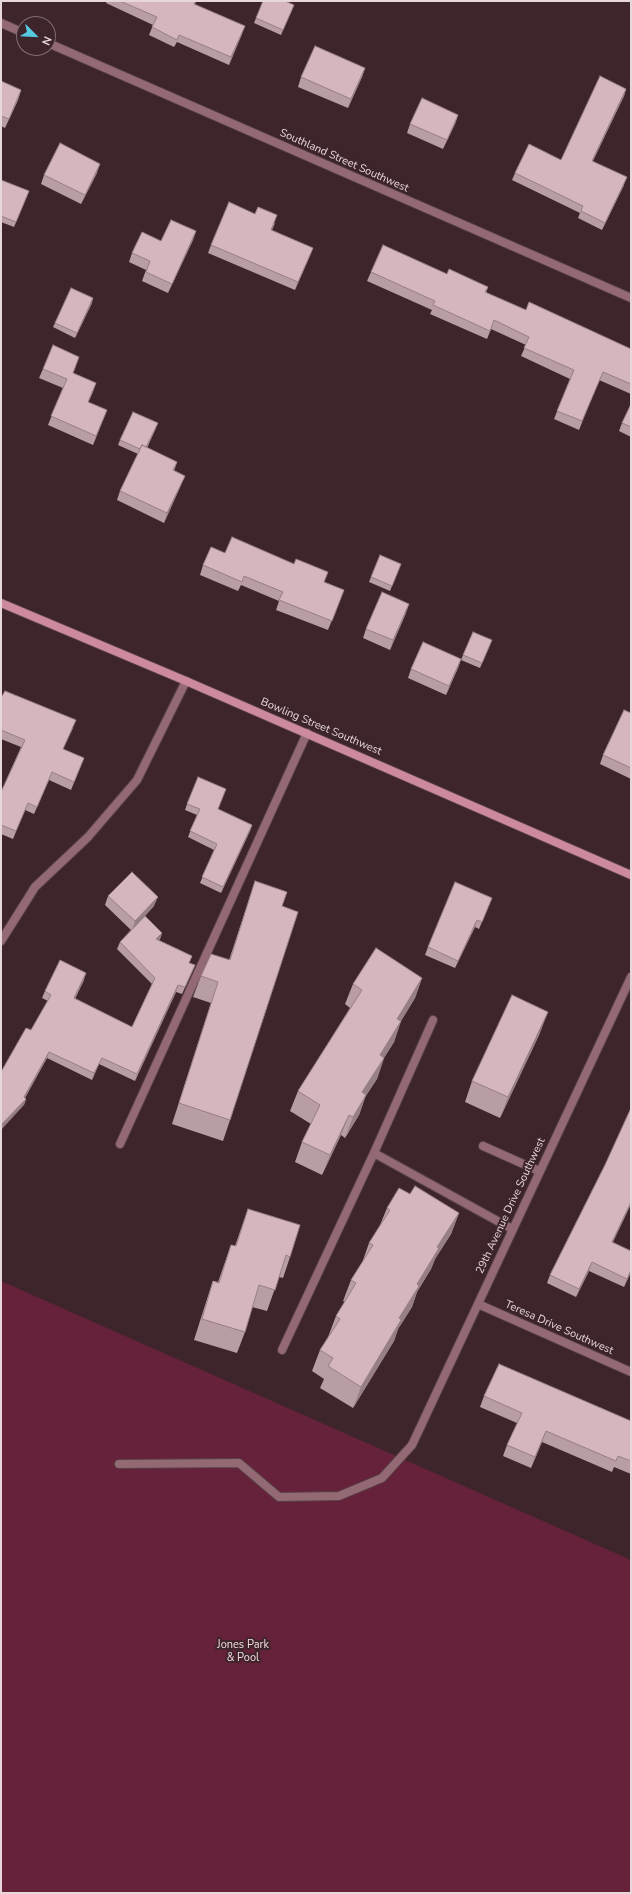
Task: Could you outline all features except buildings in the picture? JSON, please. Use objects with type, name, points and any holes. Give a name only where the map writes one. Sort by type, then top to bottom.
[{"type":"main road","name":"Bowling Street Southwest","points":[[1,603],[307,733],[631,875]]},
{"type":"street","points":[[1,23],[16,30]]},
{"type":"street","name":"Southland Street Southwest","points":[[56,46],[631,298]]},
{"type":"street","points":[[1,941],[35,888],[88,837],[137,780],[186,681]]},
{"type":"street","points":[[120,1144],[307,733]]},
{"type":"street","name":"29th Avenue Drive Southwest","points":[[119,1464],[239,1464],[279,1497],[339,1496],[382,1478],[412,1445],[631,977]]},
{"type":"street","points":[[282,1350],[374,1153],[433,1020]]},
{"type":"street","points":[[483,1146],[539,1171]]},
{"type":"street","points":[[374,1153],[512,1229]]},
{"type":"street","name":"Teresa Drive Southwest","points":[[478,1304],[631,1372]]},
{"type":"green space","name":"Jones Park & Pool","points":[[1,1281],[631,1560],[631,1893],[1,1893]]}]
